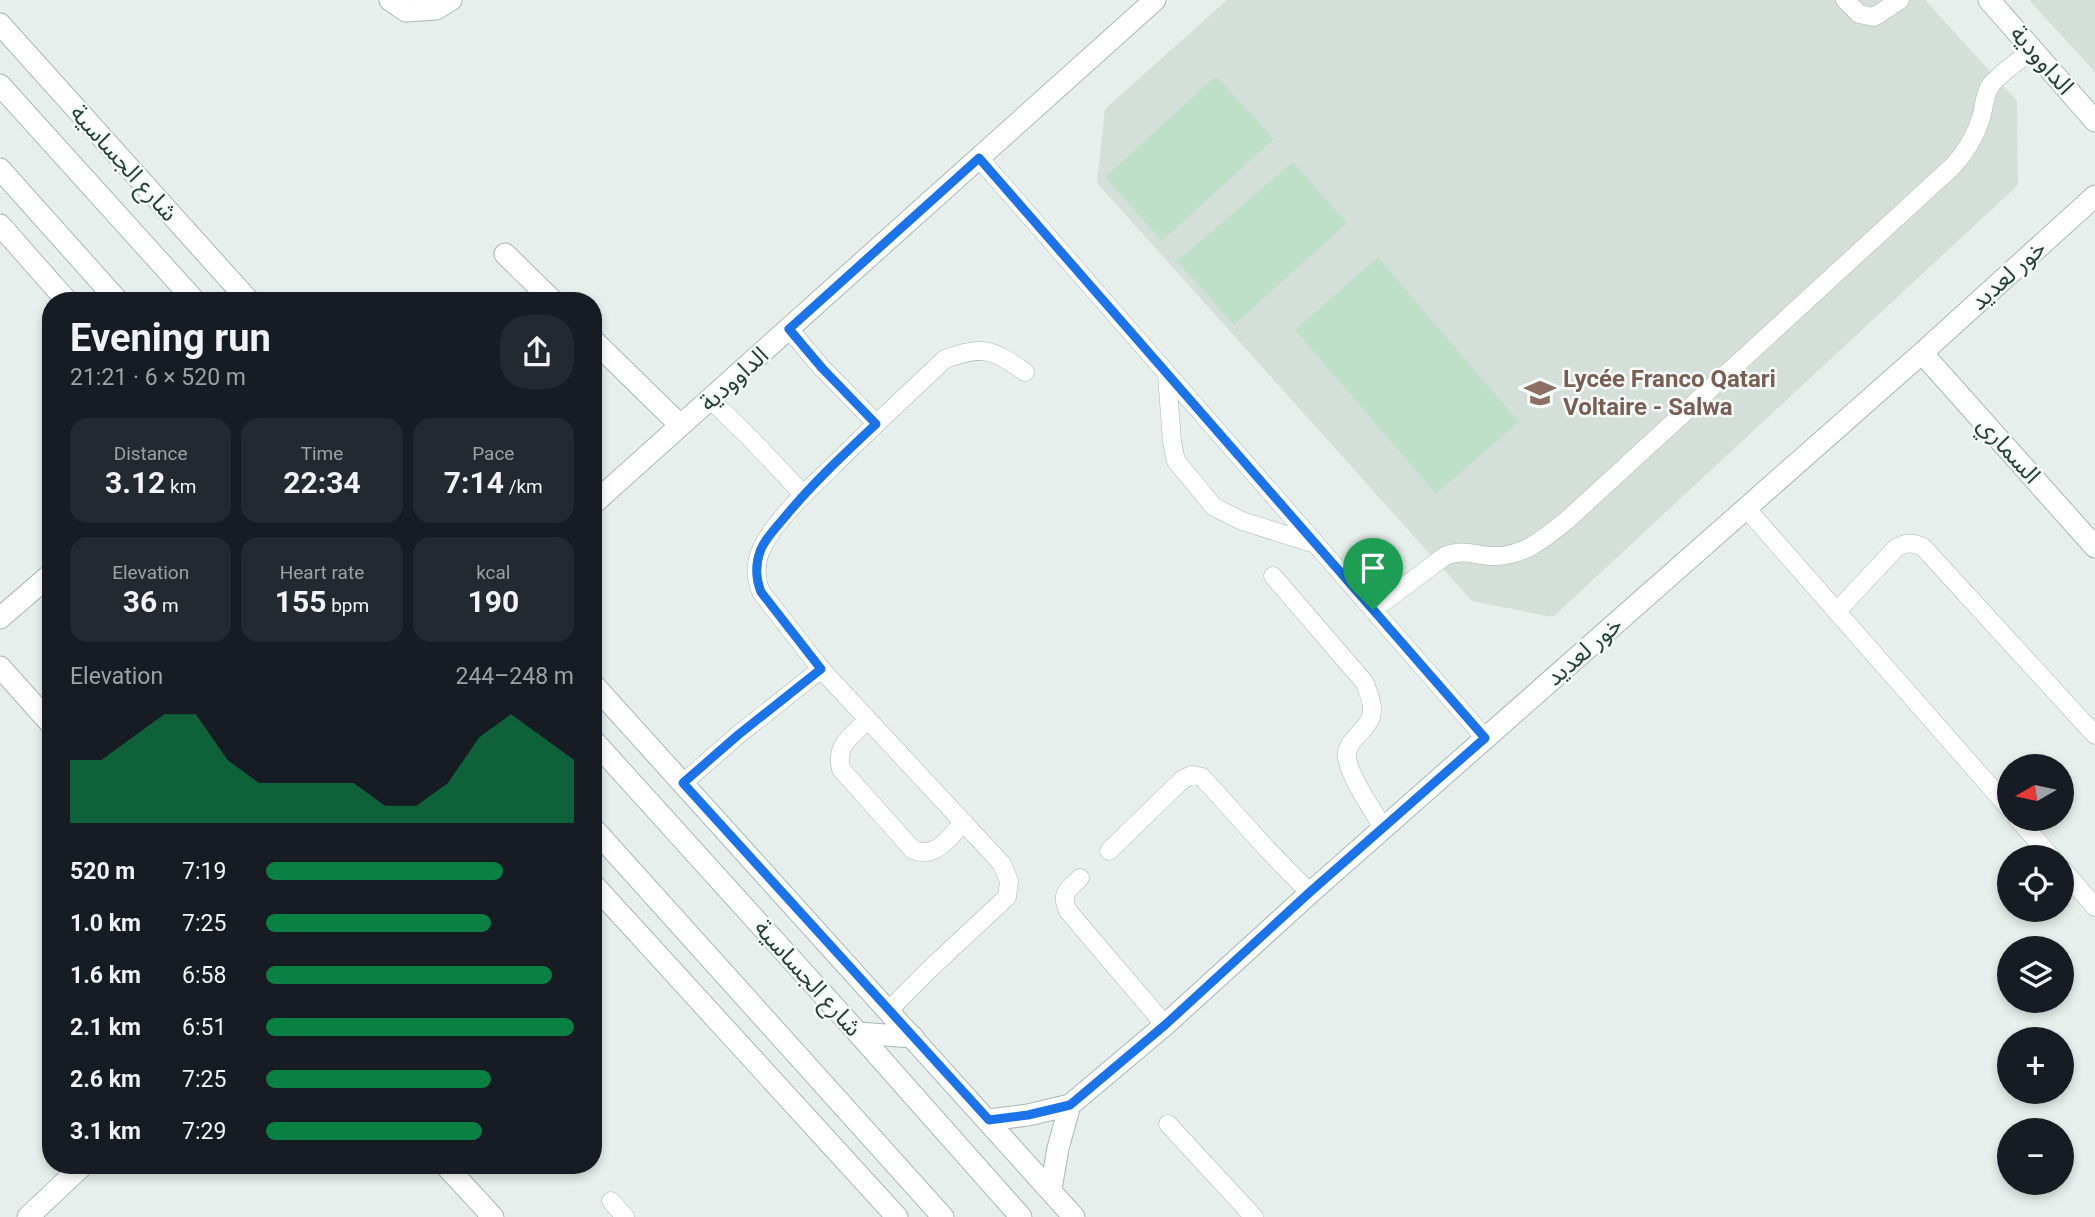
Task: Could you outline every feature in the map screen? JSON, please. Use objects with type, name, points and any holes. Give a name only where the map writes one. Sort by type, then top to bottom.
[{"type":"street","points":[[390,0],[406,10],[436,9],[451,0]]},
{"type":"street","name":"الداوودية","points":[[602,496],[1155,0]]},
{"type":"street","name":"الداوودية","points":[[1989,0],[2095,121]]},
{"type":"street","name":"شارع الجساسية","points":[[0,24],[241,292]]},
{"type":"street","name":"شارع الجساسية","points":[[0,85],[187,292]]},
{"type":"street","points":[[0,169],[108,292]]},
{"type":"street","name":"خور لعديد","points":[[989,1120],[1028,1115],[1070,1105],[1165,1025],[1310,892],[1922,353],[2095,196]]},
{"type":"street","points":[[0,225],[59,292]]},
{"type":"street","points":[[505,254],[544,292]]},
{"type":"street","points":[[602,349],[680,425]]},
{"type":"street","name":"السماري","points":[[1922,353],[2095,547]]},
{"type":"street","points":[[0,618],[42,581]]},
{"type":"street","points":[[0,667],[42,714]]},
{"type":"street","name":"شارع الجساسية","points":[[602,694],[1074,1217]]},
{"type":"street","name":"شارع الجساسية","points":[[602,750],[1021,1217]]},
{"type":"street","points":[[602,838],[943,1217]]},
{"type":"street","points":[[602,894],[897,1217]]},
{"type":"street","points":[[858,1033],[913,1037]]},
{"type":"street","points":[[1051,1189],[1058,1148],[1070,1105]]},
{"type":"street","points":[[28,1217],[74,1174]]},
{"type":"street","points":[[453,1174],[493,1217]]},
{"type":"lane","points":[[1845,0],[1859,14],[1874,17],[1900,0]]},
{"type":"lane","points":[[1373,610],[1446,556],[1458,551],[1493,556],[1513,554],[1544,538],[1566,521],[1966,153],[1981,118],[1988,89],[2032,50]]},
{"type":"lane","points":[[979,158],[1485,738]]},
{"type":"lane","points":[[789,329],[876,424]]},
{"type":"lane","points":[[889,1010],[1007,897],[1009,881],[1002,864],[821,669],[761,592],[756,570],[761,549],[803,494],[945,359],[970,351],[989,351],[1006,358],[1025,372]]},
{"type":"lane","points":[[1167,374],[1172,442],[1177,461],[1214,507],[1242,521],[1314,543]]},
{"type":"lane","points":[[711,400],[803,494]]},
{"type":"lane","points":[[1746,508],[1997,794]]},
{"type":"lane","points":[[1837,611],[1903,543],[1914,543],[1923,547],[2095,735]]},
{"type":"lane","points":[[1273,576],[1365,684],[1372,702],[1370,720],[1352,740],[1347,756],[1352,772],[1383,828]]},
{"type":"lane","points":[[683,783],[821,669]]},
{"type":"lane","points":[[868,720],[841,746],[838,758],[841,769],[913,850],[922,853],[934,852],[964,822]]},
{"type":"lane","points":[[1109,851],[1183,779],[1192,775],[1202,777],[1310,892]]},
{"type":"lane","points":[[2028,831],[2041,845]]},
{"type":"lane","points":[[1080,878],[1066,892],[1063,901],[1068,911],[1165,1025]]},
{"type":"lane","points":[[2074,883],[2095,907]]},
{"type":"lane","points":[[1168,1124],[1254,1217]]},
{"type":"lane","points":[[611,1201],[625,1217]]},
{"type":"shaded area","name":"Lycée Franco Qatari Voltaire - Salwa","points":[[1227,0],[1925,0],[2017,101],[2018,185],[1553,617],[1472,601],[1097,183],[1105,109]]},
{"type":"shaded area","points":[[2029,0],[2095,0],[2095,72]]},
{"type":"green space","points":[[1216,76],[1274,139],[1162,241],[1105,177]]},
{"type":"green space","points":[[1293,162],[1347,223],[1234,325],[1177,261]]},
{"type":"green space","points":[[1378,257],[1519,422],[1436,494],[1295,330]]},
{"type":"place","name":"Lycée Franco Qatari Voltaire - Salwa","points":[[1540,393]]},
{"type":"route","points":[[979,158],[1373,610],[1485,738],[1310,892],[1165,1025],[1070,1105],[1028,1115],[989,1120],[683,783],[821,669],[761,592],[756,570],[761,549],[803,494],[876,424],[789,329],[979,158]]}]
